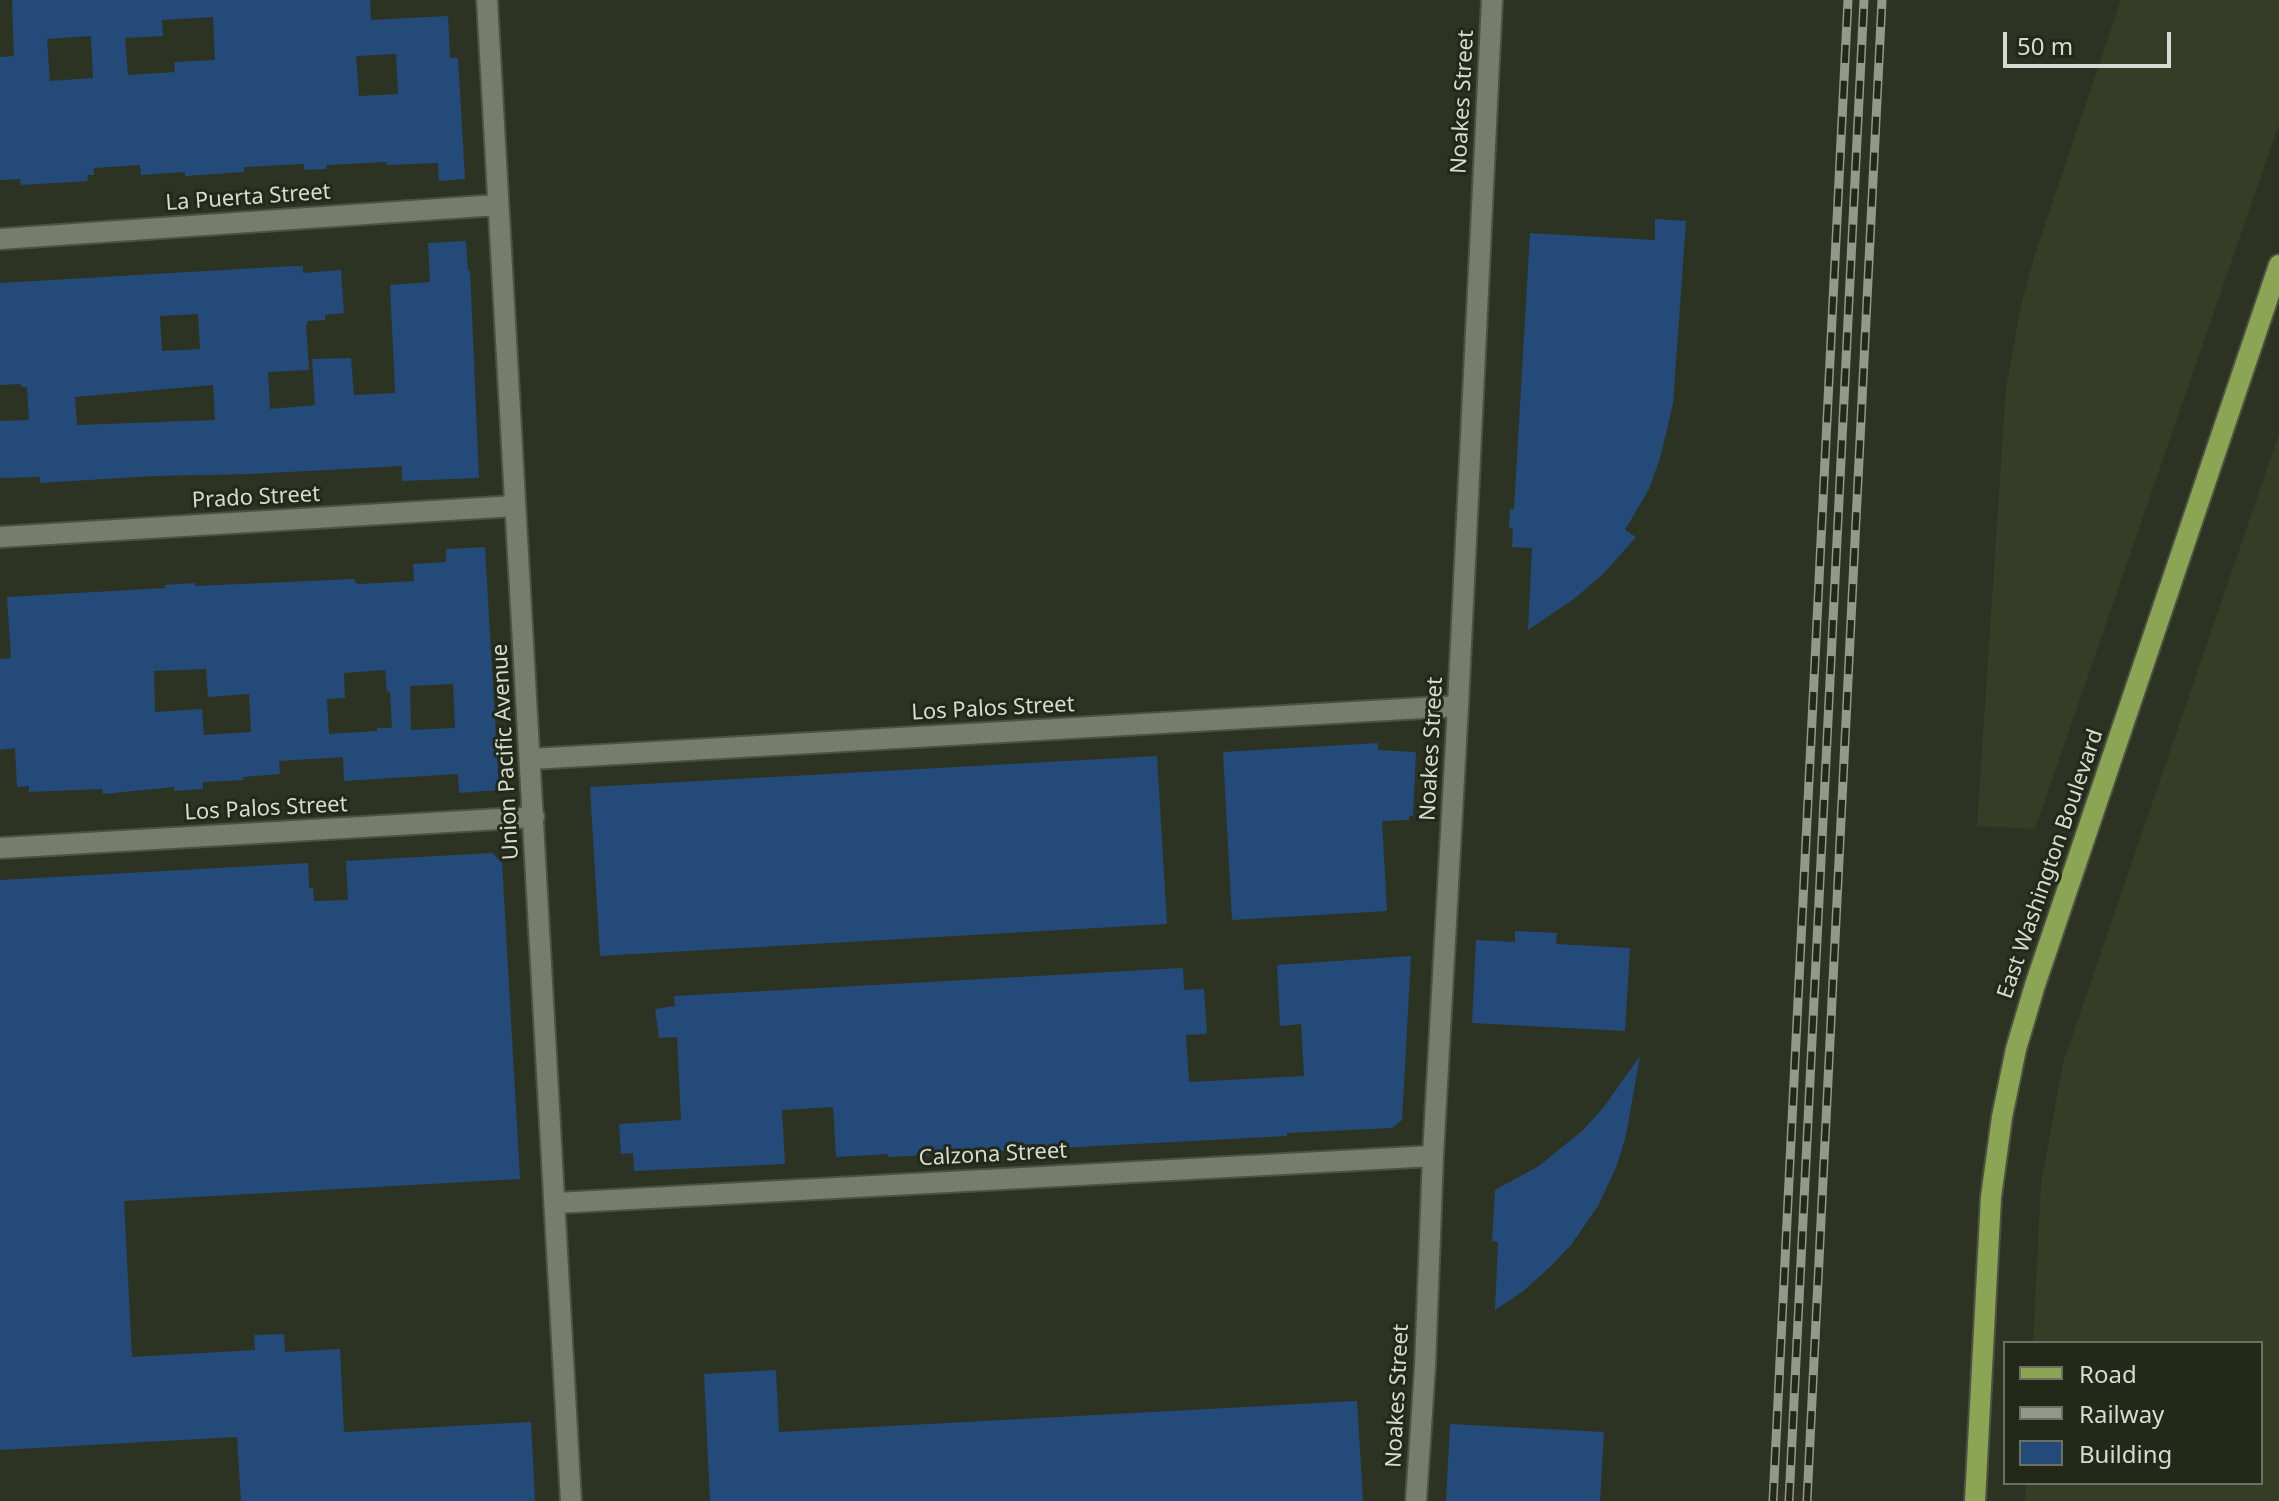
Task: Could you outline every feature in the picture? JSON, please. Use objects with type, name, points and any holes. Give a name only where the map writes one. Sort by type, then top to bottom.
[{"type":"main road","name":"East Washington Boulevard","points":[[1975,1501],[1991,1197],[2002,1117],[2016,1049],[2279,265]]},
{"type":"street","name":"Union Pacific Avenue","points":[[487,0],[571,1501]]},
{"type":"street","name":"Noakes Street","points":[[1416,1501],[1492,0]]},
{"type":"street","name":"La Puerta Street","points":[[0,239],[498,205]]},
{"type":"street","name":"Prado Street","points":[[0,537],[515,506]]},
{"type":"street","name":"Los Palos Street","points":[[531,759],[1458,706]]},
{"type":"street","name":"Los Palos Street","points":[[0,848],[534,817]]},
{"type":"street","name":"Calzona Street","points":[[556,1203],[1433,1156]]},
{"type":"shaded area","points":[[2121,0],[2279,0],[2279,124],[2035,829],[1977,826],[2006,388],[2021,306],[2034,257]]},
{"type":"shaded area","points":[[2279,434],[2279,1501],[2025,1501],[2026,1485],[2263,1485],[2263,1341],[2033,1341],[2041,1184],[2063,1063]]},
{"type":"building","points":[[12,0],[370,0],[371,20],[448,16],[450,58],[458,58],[465,179],[439,181],[438,163],[387,165],[386,162],[326,165],[326,169],[304,170],[304,164],[244,167],[244,172],[185,176],[185,172],[141,175],[140,165],[94,168],[94,175],[87,175],[88,181],[21,185],[20,179],[0,180],[0,57],[14,56]],"holes":[[[213,17],[215,60],[174,62],[175,72],[128,75],[125,38],[163,36],[162,20]],[[91,36],[93,78],[50,81],[47,39]],[[396,54],[398,94],[359,96],[356,56]]]},
{"type":"building","points":[[1655,219],[1686,221],[1673,404],[1649,489],[1625,530],[1636,537],[1604,573],[1574,599],[1528,630],[1532,548],[1512,547],[1513,529],[1509,528],[1510,509],[1514,509],[1530,233],[1655,240]]},
{"type":"building","points":[[466,241],[470,270],[479,478],[402,481],[402,466],[40,483],[40,477],[0,478],[0,421],[29,420],[27,387],[21,387],[21,384],[0,385],[0,283],[292,266],[303,266],[303,273],[341,270],[344,313],[325,315],[325,320],[308,321],[306,325],[309,370],[268,372],[270,409],[315,405],[312,359],[351,358],[354,395],[395,393],[390,285],[430,282],[428,243]],"holes":[[[198,314],[200,349],[162,351],[160,316]],[[213,385],[215,420],[77,425],[75,397]]]},
{"type":"building","points":[[485,547],[499,790],[459,793],[458,774],[344,781],[343,757],[279,761],[280,774],[203,782],[203,789],[174,791],[174,787],[103,794],[102,789],[29,792],[29,786],[17,787],[15,748],[0,750],[0,659],[11,658],[7,597],[165,588],[165,585],[195,583],[195,586],[355,579],[355,583],[359,584],[414,581],[413,564],[446,562],[446,549]],"holes":[[[206,669],[208,697],[249,694],[251,732],[204,735],[202,709],[155,712],[154,671]],[[385,670],[387,692],[390,691],[392,728],[329,734],[327,699],[345,698],[344,673]],[[453,684],[455,728],[411,730],[410,686]]]},
{"type":"building","points":[[1378,743],[1378,750],[1416,752],[1413,816],[1409,816],[1409,820],[1382,821],[1387,911],[1232,920],[1223,752]]},
{"type":"building","points":[[1157,756],[1167,924],[600,956],[590,787]]},
{"type":"building","points":[[492,853],[502,862],[520,1179],[124,1201],[132,1357],[255,1350],[254,1335],[284,1334],[285,1352],[340,1349],[344,1432],[531,1422],[535,1501],[241,1501],[237,1437],[0,1450],[0,880],[308,863],[309,888],[313,888],[314,901],[348,900],[346,861]]},
{"type":"building","points":[[1515,931],[1557,933],[1556,944],[1630,948],[1625,1031],[1472,1023],[1476,940],[1515,942]]},
{"type":"building","points":[[1411,956],[1402,1120],[1392,1128],[888,1157],[888,1154],[836,1157],[833,1107],[782,1110],[785,1164],[634,1171],[633,1153],[621,1154],[619,1124],[681,1120],[677,1037],[659,1038],[655,1009],[675,1006],[674,996],[1183,968],[1184,990],[1204,989],[1207,1034],[1186,1035],[1189,1082],[1304,1076],[1301,1024],[1280,1026],[1277,965]]},
{"type":"building","points":[[1640,1056],[1626,1135],[1617,1165],[1598,1206],[1571,1245],[1550,1267],[1522,1292],[1495,1310],[1498,1242],[1492,1241],[1495,1190],[1539,1166],[1582,1131],[1603,1108]]},
{"type":"building","points":[[776,1370],[779,1432],[1357,1401],[1363,1501],[710,1501],[704,1374]]},
{"type":"building","points":[[1450,1424],[1604,1432],[1600,1501],[1446,1501]]},
{"type":"railway","points":[[1773,1501],[1848,0]]},
{"type":"railway","points":[[1789,1501],[1864,0]]},
{"type":"railway","points":[[1807,1501],[1882,0]]}]
